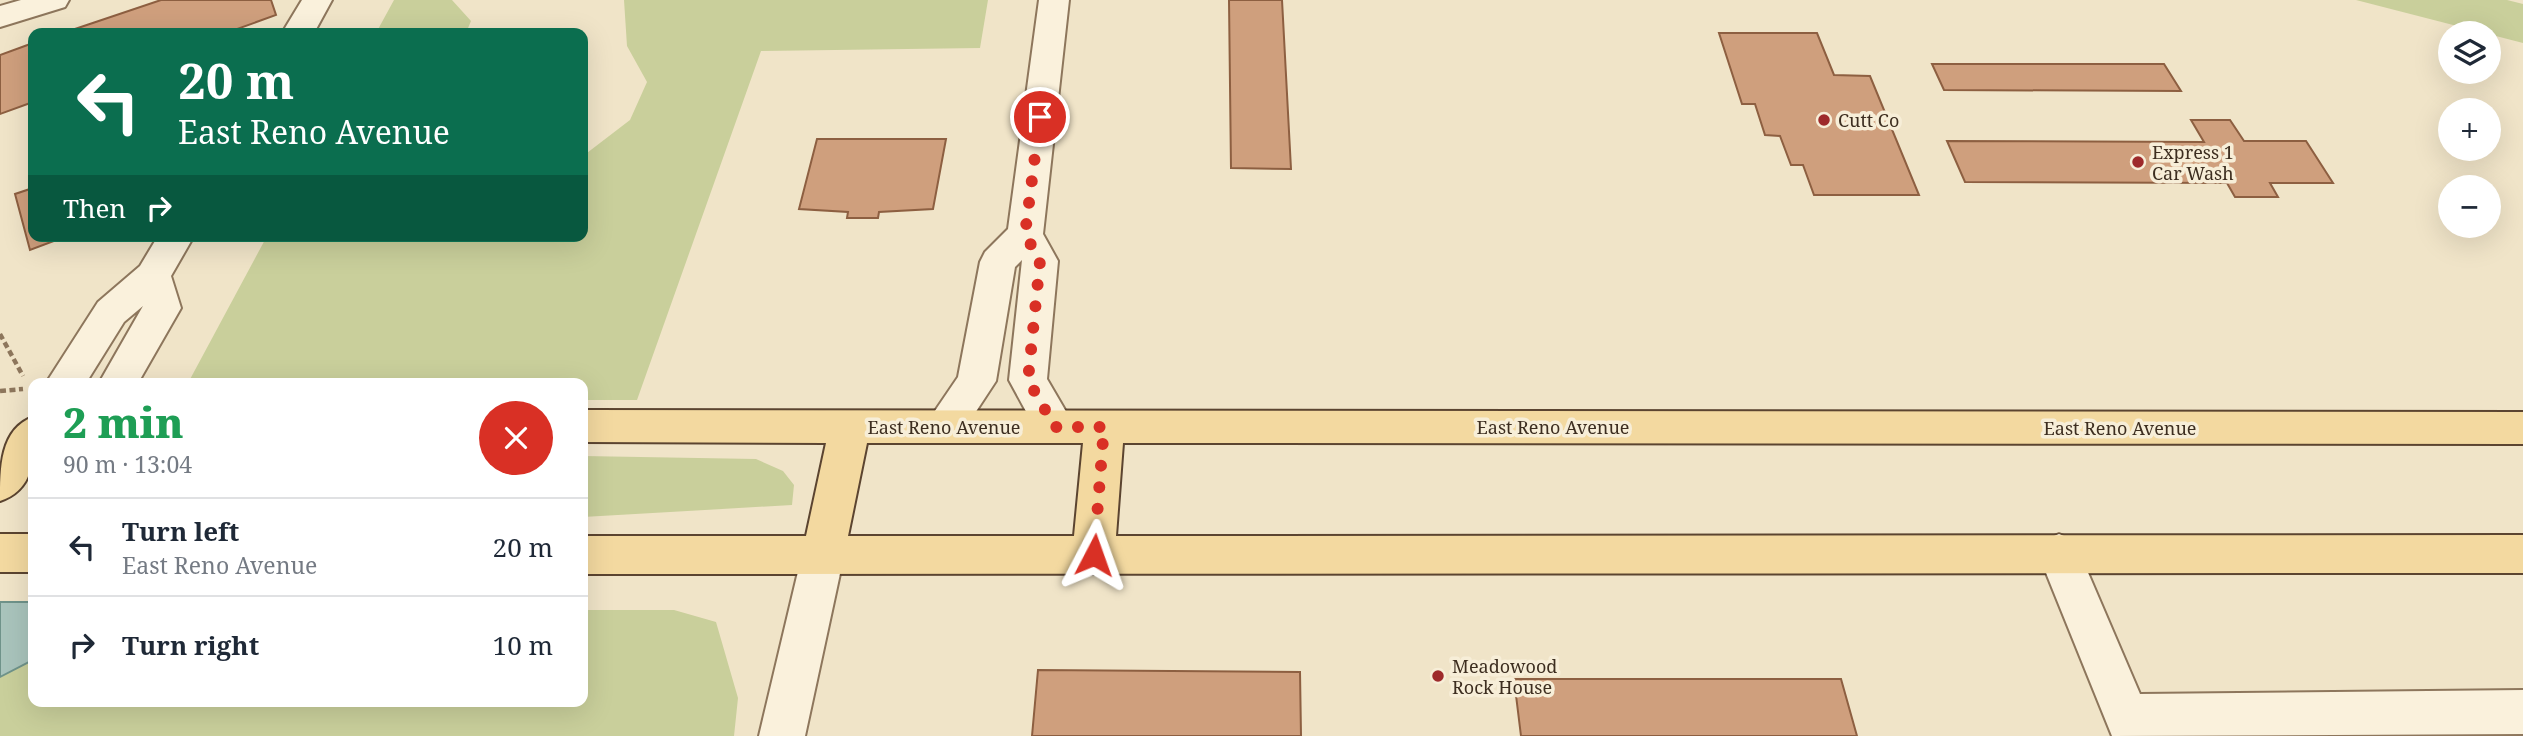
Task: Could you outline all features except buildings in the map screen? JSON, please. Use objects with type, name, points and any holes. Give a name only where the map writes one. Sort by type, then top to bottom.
[{"type":"main road","name":"East Reno Avenue","points":[[588,426],[2523,428]]},
{"type":"main road","points":[[823,555],[850,426]]},
{"type":"main road","points":[[0,427],[28,427]]},
{"type":"main road","points":[[1094,555],[1104,427]]},
{"type":"main road","points":[[0,484],[28,441]]},
{"type":"main road","points":[[588,555],[2523,554]]},
{"type":"street","points":[[0,17],[54,0]]},
{"type":"street","points":[[301,28],[317,0]]},
{"type":"street","points":[[944,427],[977,381],[999,262],[1025,234],[1054,0]]},
{"type":"street","points":[[1025,234],[1040,261],[1028,380],[1055,427]]},
{"type":"street","points":[[68,378],[111,312],[153,276],[173,242]]},
{"type":"street","points":[[121,378],[162,308],[153,276]]},
{"type":"street","points":[[2059,553],[2131,726],[2523,712]]},
{"type":"street","points":[[782,736],[823,555]]},
{"type":"path","points":[[0,334],[28,386]]},
{"type":"path","points":[[0,391],[28,388]]},
{"type":"green space","points":[[394,0],[452,0],[471,21],[468,28],[379,28]]},
{"type":"green space","points":[[624,0],[988,0],[980,48],[761,51],[637,400],[588,400],[588,378],[191,378],[264,242],[588,242],[588,152],[630,120],[647,82],[627,46]]},
{"type":"green space","points":[[2356,0],[2507,0],[2523,4],[2523,43],[2501,37],[2501,21],[2438,21]]},
{"type":"green space","points":[[588,456],[756,459],[783,471],[794,485],[792,505],[588,517]]},
{"type":"green space","points":[[588,610],[674,610],[716,622],[738,698],[734,736],[0,736],[0,677],[28,663],[28,707],[588,707]]},
{"type":"water","points":[[0,602],[28,602],[28,663],[0,677]]},
{"type":"place","name":"Cutt Co","points":[[1824,120]]},
{"type":"place","name":"Express 1 Car Wash","points":[[2138,162]]},
{"type":"place","name":"Meadowood Rock House","points":[[1438,676]]},
{"type":"route","points":[[1040,117],[1025,234],[1040,261],[1028,380],[1055,427],[1104,427],[1094,555]]}]
